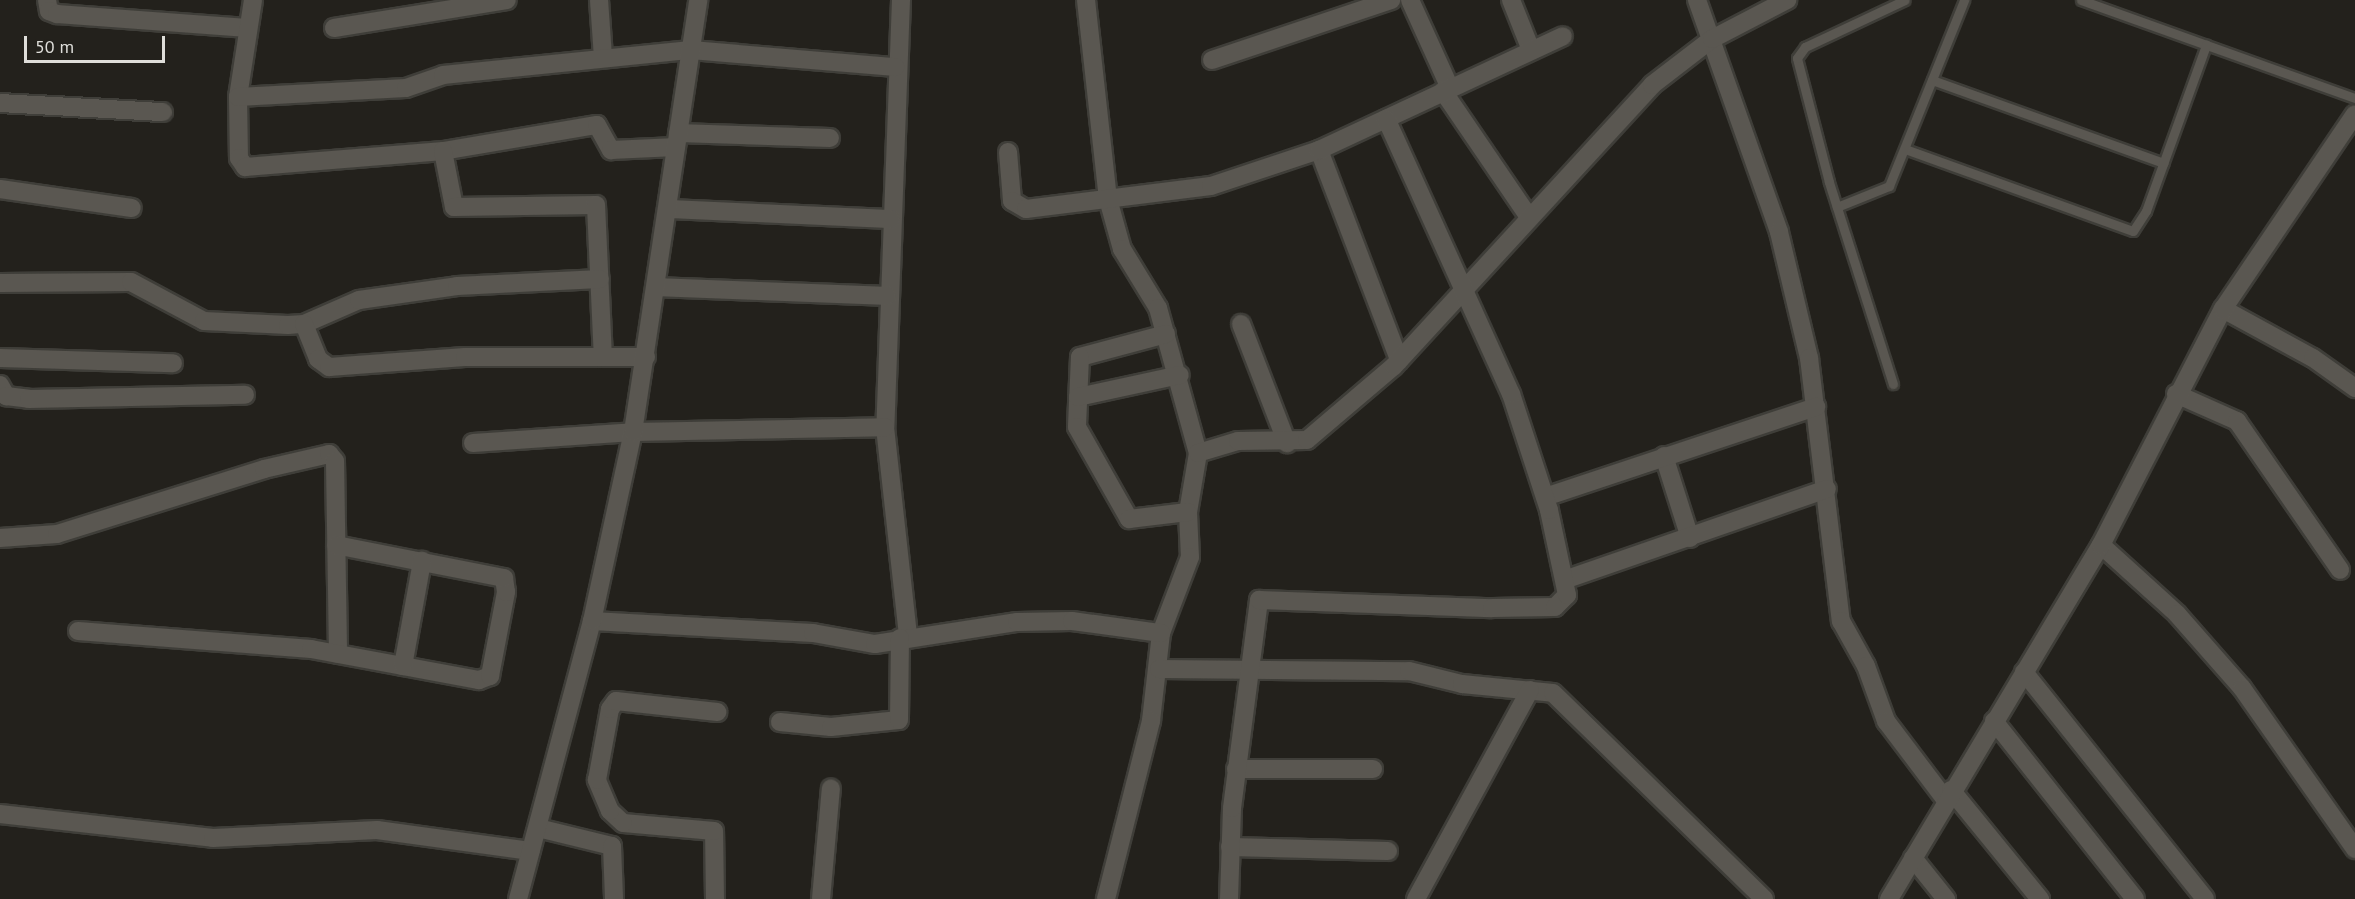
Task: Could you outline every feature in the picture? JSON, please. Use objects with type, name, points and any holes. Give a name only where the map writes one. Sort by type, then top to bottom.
[{"type":"street","points":[[47,0],[57,14],[247,28]]},
{"type":"street","points":[[253,0],[238,97],[239,158],[249,169],[443,151],[597,125],[611,150],[677,140],[830,138]]},
{"type":"street","points":[[334,28],[507,0]]},
{"type":"street","points":[[599,0],[603,57]]},
{"type":"street","points":[[518,899],[592,621],[633,432],[657,287],[698,0]]},
{"type":"street","points":[[780,722],[831,727],[899,720],[904,637],[885,428],[886,296],[891,219],[895,67],[901,0]]},
{"type":"street","points":[[1086,0],[1108,199],[1122,249],[1158,308],[1180,375],[1198,453],[1188,513],[1191,557],[1161,633],[1159,669],[1110,898]]},
{"type":"street","points":[[1212,60],[1391,0]]},
{"type":"street","points":[[1410,0],[1447,89],[1529,217]]},
{"type":"street","points":[[1511,0],[1531,50]]},
{"type":"street","points":[[1697,0],[1779,232],[1816,406],[1840,621],[1866,666],[1886,722],[2040,899]]},
{"type":"street","points":[[1198,453],[1238,441],[1287,443],[1307,440],[1399,360],[1652,85],[1712,39],[1787,0]]},
{"type":"street","points":[[1008,152],[1012,201],[1018,207],[1108,199],[1224,183],[1319,150],[1563,36]]},
{"type":"street","points":[[238,97],[406,88],[444,75],[603,57],[691,50],[895,67]]},
{"type":"street","points":[[0,103],[162,112]]},
{"type":"street","points":[[1889,899],[1948,795],[2101,545],[2176,394],[2223,309],[2355,114]]},
{"type":"street","points":[[1229,899],[1236,769],[1257,602],[1263,599],[1555,607],[1565,600],[1567,579],[1545,497],[1511,394],[1467,288],[1386,119]]},
{"type":"street","points":[[1319,150],[1399,360]]},
{"type":"street","points":[[443,151],[454,207],[594,202],[603,357]]},
{"type":"street","points":[[0,189],[132,207]]},
{"type":"street","points":[[668,209],[891,219]]},
{"type":"street","points":[[0,283],[131,282],[204,321],[304,324],[359,300],[456,286],[600,279]]},
{"type":"street","points":[[657,287],[886,296]]},
{"type":"street","points":[[2223,309],[2313,358],[2355,388]]},
{"type":"street","points":[[304,324],[318,359],[329,367],[465,357],[646,357]]},
{"type":"street","points":[[1240,324],[1287,443]]},
{"type":"street","points":[[1167,334],[1080,357],[1078,431],[1127,516],[1188,513]]},
{"type":"street","points":[[0,358],[173,363]]},
{"type":"street","points":[[1078,397],[1180,375]]},
{"type":"street","points":[[0,385],[6,396],[28,399],[244,395]]},
{"type":"street","points":[[2176,394],[2237,421],[2340,570]]},
{"type":"street","points":[[1545,497],[1816,406]]},
{"type":"street","points":[[473,443],[633,432],[885,428]]},
{"type":"street","points":[[0,538],[57,534],[264,469],[329,454],[335,461],[338,654]]},
{"type":"street","points":[[1664,456],[1690,538]]},
{"type":"street","points":[[1567,579],[1827,489]]},
{"type":"street","points":[[78,632],[338,654],[485,680],[492,670],[504,578],[336,545]]},
{"type":"street","points":[[2101,545],[2178,614],[2242,688],[2355,849]]},
{"type":"street","points":[[403,666],[422,561]]},
{"type":"street","points":[[592,621],[813,633],[857,644],[1061,621],[1161,633]]},
{"type":"street","points":[[1159,669],[1409,671],[1462,684],[1530,690],[1565,701],[1666,807],[1764,899]]},
{"type":"street","points":[[2024,672],[2205,899]]},
{"type":"street","points":[[1416,899],[1530,690]]},
{"type":"street","points":[[716,899],[714,831],[623,823],[610,810],[597,780],[613,703],[717,712]]},
{"type":"street","points":[[1995,721],[2135,899]]},
{"type":"street","points":[[1236,769],[1373,769]]},
{"type":"street","points":[[821,899],[831,788]]},
{"type":"street","points":[[0,814],[213,838],[377,830],[531,851]]},
{"type":"street","points":[[538,828],[612,846],[614,899]]},
{"type":"street","points":[[1230,848],[1388,850]]},
{"type":"street","points":[[1913,858],[1946,899]]},
{"type":"lane","points":[[1893,384],[1836,207],[1797,58],[1805,47],[1905,0]]},
{"type":"lane","points":[[1836,207],[1889,186],[1964,0]]},
{"type":"lane","points":[[2081,0],[2355,98]]},
{"type":"lane","points":[[1905,149],[2133,231],[2146,211],[2206,45]]},
{"type":"lane","points":[[1932,80],[2164,163]]}]
